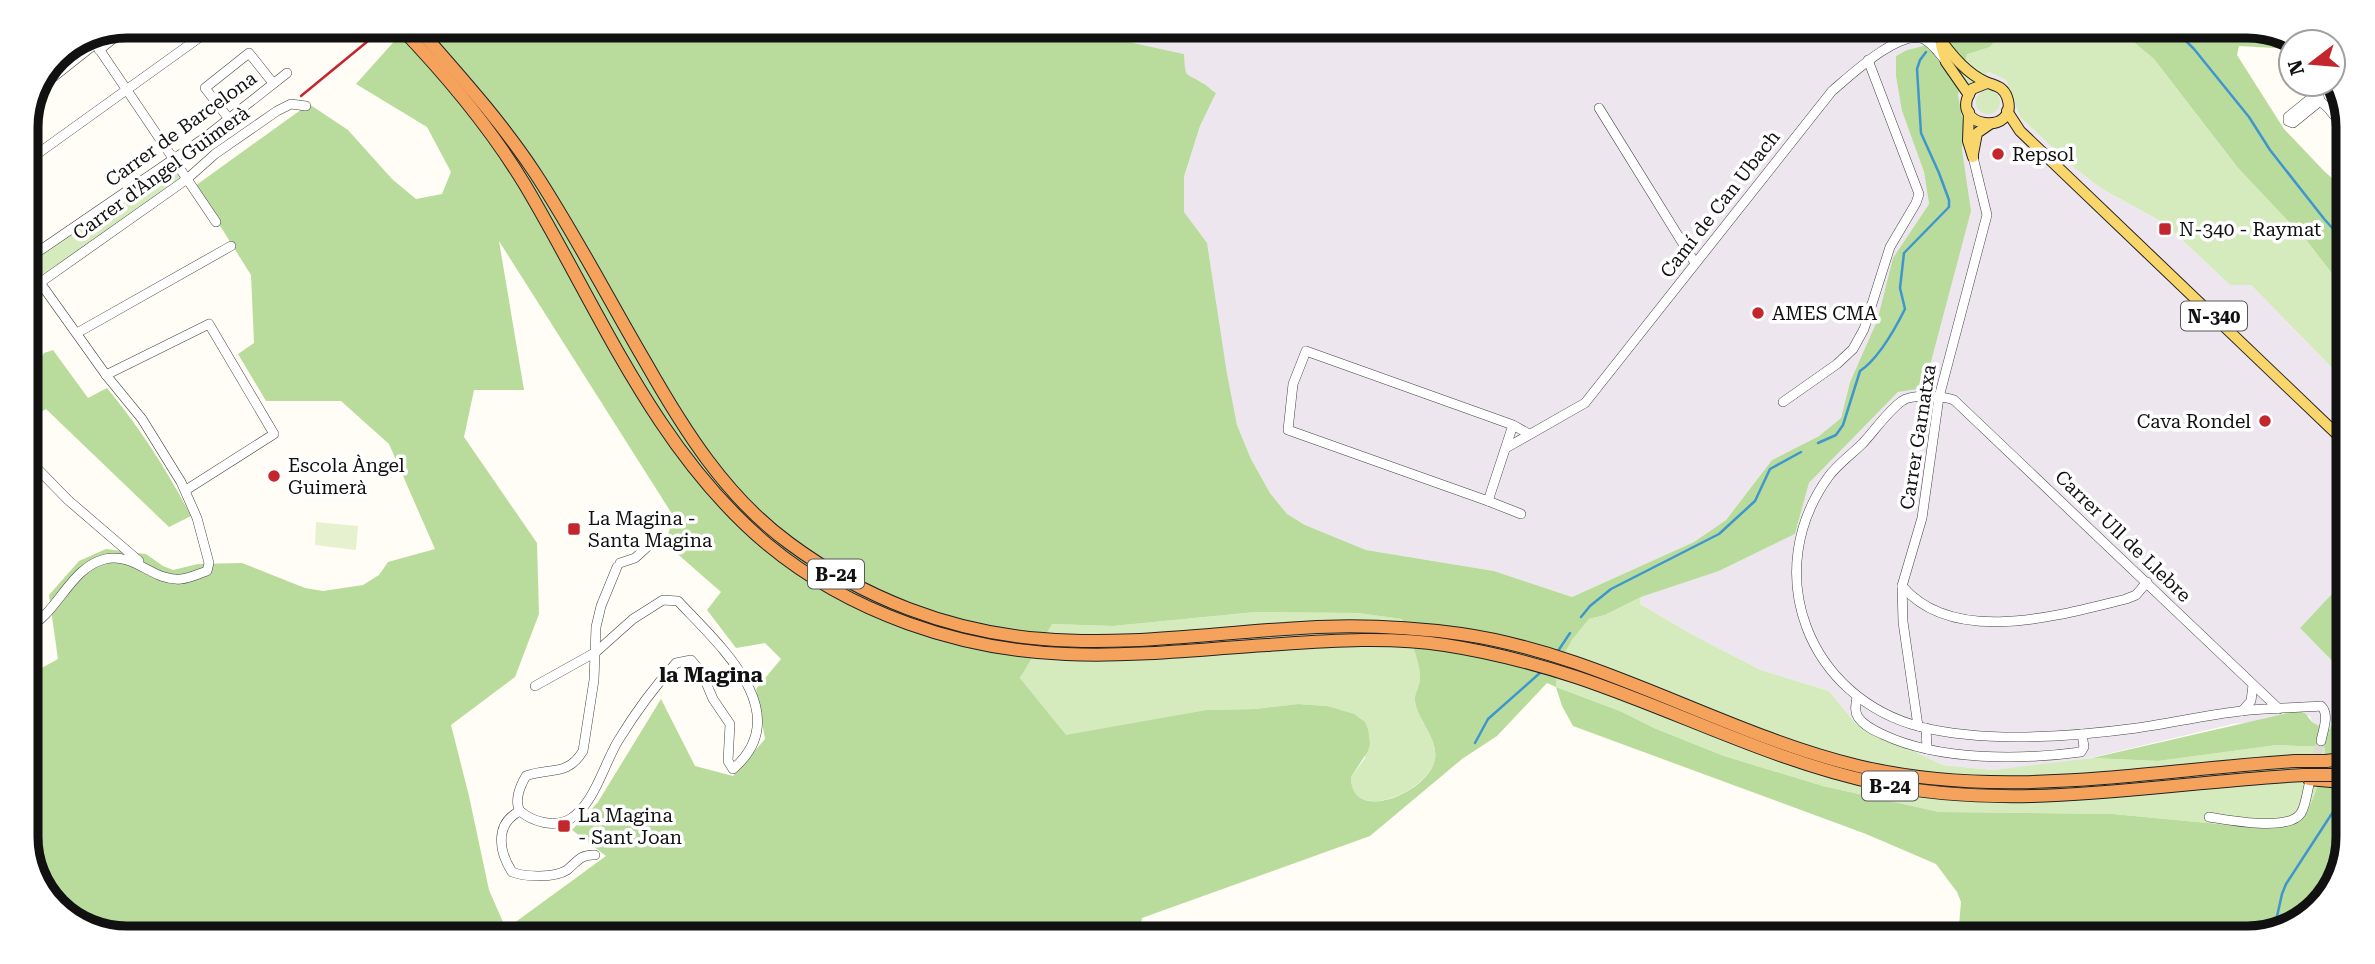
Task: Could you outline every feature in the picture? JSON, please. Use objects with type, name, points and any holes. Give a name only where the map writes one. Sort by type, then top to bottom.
[{"type":"highway","name":"B-24","points":[[415,38],[499,145],[525,185],[652,409],[691,467],[768,545],[832,588],[880,612],[976,644],[1064,654],[1127,654],[1341,640],[1445,645],[1585,673],[1798,749],[1888,773],[1939,779],[2008,784],[2062,782],[2296,761],[2336,761]]},
{"type":"highway","name":"B-24","points":[[417,38],[484,104],[536,175],[670,406],[706,458],[746,507],[784,540],[851,583],[925,616],[987,632],[1040,639],[1128,641],[1287,628],[1377,626],[1459,634],[1519,646],[1794,761],[1853,778],[1908,789],[1983,796],[2056,796],[2336,776]]},
{"type":"highway","points":[[2306,778],[2336,781]]},
{"type":"main road","points":[[1935,38],[1969,94]]},
{"type":"main road","name":"N-340","points":[[1935,38],[1965,69],[1987,83],[1995,84],[2006,94],[2007,111],[2020,131],[2336,433]]},
{"type":"main road","points":[[1973,157],[1968,141],[1967,103],[1969,94],[1979,84],[1987,83]]},
{"type":"main road","points":[[1973,157],[1977,133],[2007,111]]},
{"type":"main road","name":"N-340","points":[[1969,112],[1975,120],[2020,131]]},
{"type":"street","points":[[39,153],[199,38]]},
{"type":"street","name":"Camí de Can Ubach","points":[[1891,46],[1897,38]]},
{"type":"street","name":"Camí de Can Ubach","points":[[1506,448],[1585,403],[1832,91],[1868,61],[1909,38]]},
{"type":"street","points":[[54,77],[96,45],[216,222]]},
{"type":"street","points":[[229,119],[205,88],[227,70],[249,53],[273,83]]},
{"type":"street","points":[[1783,402],[1837,364],[1853,349],[1864,329],[1884,262],[1919,194],[1868,61]]},
{"type":"street","name":"Carrer de Barcelona","points":[[39,252],[229,119],[287,73]]},
{"type":"street","points":[[2320,101],[2336,116]]},
{"type":"street","name":"Carrer d'Àngel Guimerà","points":[[41,282],[187,179],[215,154],[276,111],[291,104],[306,106]]},
{"type":"street","points":[[1598,108],[1695,263]]},
{"type":"street","name":"Carrer Garnatxa","points":[[1927,749],[1903,622],[1902,586],[1922,519],[1939,397],[1987,215],[1973,157]]},
{"type":"street","points":[[77,332],[231,246]]},
{"type":"street","points":[[39,279],[106,375],[142,419],[186,490],[209,563],[207,570],[179,580],[156,574],[131,560],[109,558],[87,566],[39,621]]},
{"type":"street","points":[[106,375],[209,324],[274,434],[186,490]]},
{"type":"street","points":[[1521,514],[1288,430],[1293,384],[1306,351],[1529,433]]},
{"type":"street","points":[[1939,397],[1913,397],[1902,401],[1829,475],[1811,509],[1800,538],[1797,595],[1809,635],[1819,655],[1837,679],[1857,696],[1892,717],[1922,727],[1994,736],[2082,734],[2242,711],[2321,706],[2325,709],[2326,716],[2321,741]]},
{"type":"street","name":"Carrer Ull de Llebre","points":[[1939,397],[1954,400],[1961,405],[2279,709]]},
{"type":"street","points":[[1488,501],[1513,425]]},
{"type":"street","points":[[39,470],[68,500],[122,544],[145,567]]},
{"type":"street","points":[[108,535],[116,549],[109,558]]},
{"type":"street","points":[[535,686],[596,652],[633,619],[663,600],[678,601],[743,675],[756,704],[758,730],[752,748],[733,769],[728,761],[730,723],[713,699],[702,673],[691,660],[676,663],[617,742],[596,788],[575,815],[562,822],[549,824],[533,819],[520,811],[517,805],[526,776],[566,768],[577,761],[583,751],[589,720],[596,652],[596,626],[601,606],[618,565],[635,558],[658,537]]},
{"type":"street","points":[[1902,586],[1917,602],[1941,613],[1965,619],[2003,621],[2056,616],[2126,599],[2136,595],[2147,582]]},
{"type":"street","points":[[2242,711],[2250,701],[2253,685]]},
{"type":"street","points":[[1857,696],[1855,710],[1858,719],[1869,728],[1927,749],[1975,754],[2055,755],[2081,752],[2084,747],[2082,734]]},
{"type":"street","points":[[2209,817],[2272,824],[2290,822],[2301,813],[2306,778]]},
{"type":"street","points":[[520,811],[511,817],[500,841],[501,850],[512,872],[518,875],[557,873],[566,870],[583,856],[595,855]]},
{"type":"shaded area","points":[[1118,38],[1924,38],[1927,45],[1907,50],[1902,111],[1924,172],[1929,204],[1893,258],[1877,321],[1850,382],[1841,418],[1819,436],[1772,460],[1726,520],[1694,542],[1572,597],[1494,571],[1366,550],[1305,525],[1287,514],[1270,493],[1251,459],[1237,425],[1192,225],[1184,212],[1184,178],[1200,126],[1216,93],[1202,82],[1190,78],[1185,71],[1184,54]]},
{"type":"shaded area","points":[[1989,72],[2006,80],[2020,117],[2072,166],[2102,189],[2164,223],[2229,284],[2251,285],[2336,372],[2336,590],[2300,628],[2336,665],[2336,718],[2328,731],[2312,722],[2310,716],[2233,724],[2073,762],[1993,770],[1943,765],[1856,724],[1829,691],[1761,670],[1640,604],[1641,597],[1719,571],[1795,534],[1809,483],[1898,392],[1913,388],[1962,150],[1964,127],[1958,95]]},
{"type":"green space","points":[[397,38],[1118,38],[1184,54],[1186,73],[1216,93],[1200,126],[1184,177],[1184,212],[1207,243],[1237,425],[1251,459],[1270,493],[1287,514],[1305,525],[1366,550],[1494,571],[1572,597],[1694,542],[1726,520],[1772,460],[1819,436],[1841,418],[1850,382],[1877,321],[1893,258],[1929,204],[1924,172],[1902,111],[1896,76],[1896,56],[1940,38],[1997,38],[1990,47],[1967,54],[1958,95],[1964,127],[1962,150],[1971,211],[1924,388],[1898,392],[1809,483],[1795,534],[1719,571],[1641,597],[1605,615],[1589,619],[1572,640],[1558,665],[1556,687],[1547,683],[1497,736],[1462,759],[1370,836],[1142,918],[1140,926],[510,926],[606,856],[572,830],[598,802],[661,699],[695,766],[733,776],[765,739],[756,689],[781,659],[765,643],[736,648],[707,610],[721,592],[665,543],[674,517],[499,241],[524,390],[474,390],[464,437],[537,543],[539,614],[515,677],[451,725],[489,890],[505,926],[127,926],[93,919],[64,900],[57,891],[45,871],[39,843],[39,669],[58,659],[49,595],[79,561],[106,549],[146,554],[173,570],[198,564],[242,563],[305,588],[323,591],[363,585],[379,575],[388,562],[435,549],[389,444],[341,401],[266,401],[238,354],[254,343],[251,275],[195,186],[309,104],[348,130],[392,179],[416,199],[442,194],[451,172],[427,127],[356,84]],"holes":[[[1256,612],[1358,613],[1402,619],[1419,670],[1416,706],[1435,750],[1434,763],[1428,774],[1417,785],[1389,799],[1363,799],[1354,791],[1351,777],[1370,744],[1365,722],[1354,714],[1327,706],[1298,704],[1255,709],[1206,710],[1066,735],[1020,678],[1052,624],[1113,626]]]},
{"type":"green space","points":[[1997,38],[2129,38],[2154,59],[2238,168],[2307,241],[2336,279],[2336,372],[2251,285],[2230,285],[2164,223],[2102,189],[2072,166],[2020,117],[2006,80],[1989,72],[1958,95],[1967,53],[1990,47]]},
{"type":"green space","points":[[2129,38],[2248,38],[2277,44],[2277,48],[2239,46],[2237,55],[2284,129],[2336,182],[2336,279],[2307,241],[2238,168],[2154,59]]},
{"type":"green space","points":[[1988,90],[1997,93],[2000,102],[1997,111],[1988,114],[1979,111],[1976,102],[1979,93]]},
{"type":"green space","points":[[173,158],[187,179],[39,277],[39,253]]},
{"type":"green space","points":[[53,350],[88,398],[107,388],[152,450],[191,516],[169,527],[46,409],[39,413],[39,361],[44,353]]},
{"type":"green space","points":[[316,522],[358,526],[356,550],[315,545]]},
{"type":"green space","points":[[2336,590],[2336,665],[2300,628]]},
{"type":"green space","points":[[1641,597],[1640,604],[1761,670],[1829,691],[1856,724],[1943,765],[1993,770],[2092,758],[2158,761],[2277,745],[2325,747],[2317,787],[2309,807],[2298,821],[2270,829],[2113,814],[1939,812],[1823,786],[1724,756],[1654,728],[1620,711],[1556,687],[1558,665],[1572,640],[1589,619],[1605,615]]},
{"type":"green space","points":[[1256,612],[1358,613],[1403,619],[1420,669],[1416,706],[1435,750],[1434,763],[1428,774],[1403,793],[1389,799],[1363,799],[1354,791],[1351,777],[1365,758],[1360,718],[1327,706],[1298,704],[1255,709],[1206,710],[1066,736],[1020,678],[1051,624],[1113,626]]},
{"type":"green space","points":[[1556,687],[1620,711],[1654,728],[1724,756],[1823,786],[1939,812],[2113,814],[2270,829],[2285,827],[2304,815],[2317,787],[2325,747],[2277,745],[2158,761],[2092,758],[2297,711],[2305,713],[2312,722],[2328,731],[2336,719],[2335,854],[2325,881],[2306,903],[2287,916],[2259,925],[1959,926],[1961,902],[1957,892],[1936,864],[1866,834],[1573,726]]},
{"type":"waterway","points":[[2183,38],[2249,117],[2270,150],[2336,232]]},
{"type":"waterway","points":[[1818,443],[1836,435],[1843,425],[1860,371],[1880,351],[1905,309],[1900,288],[1904,253],[1949,207],[1939,173],[1921,133],[1917,69],[1926,52]]},
{"type":"waterway","points":[[1581,617],[1611,589],[1719,534],[1755,501],[1770,469],[1801,452]]},
{"type":"waterway","points":[[1558,651],[1570,633]]},
{"type":"waterway","points":[[1475,743],[1488,719],[1541,672]]},
{"type":"waterway","points":[[2276,920],[2286,884],[2336,807]]},
{"type":"tunnel","points":[[2310,780],[2321,741]]},
{"type":"railway","points":[[301,96],[372,38]]},
{"type":"place","name":"Repsol","points":[[1998,154]]},
{"type":"place","name":"N-340 - Raymat","points":[[2165,229]]},
{"type":"place","name":"AMES CMA","points":[[1758,313]]},
{"type":"place","name":"Cava Rondel","points":[[2265,421]]},
{"type":"place","name":"Escola Àngel Guimerà","points":[[274,476]]},
{"type":"place","name":"La Magina - Santa Magina","points":[[574,529]]},
{"type":"place","name":"La Magina - Sant Joan","points":[[564,826]]},
{"type":"district","name":"la Magina","points":[[711,675]]}]
